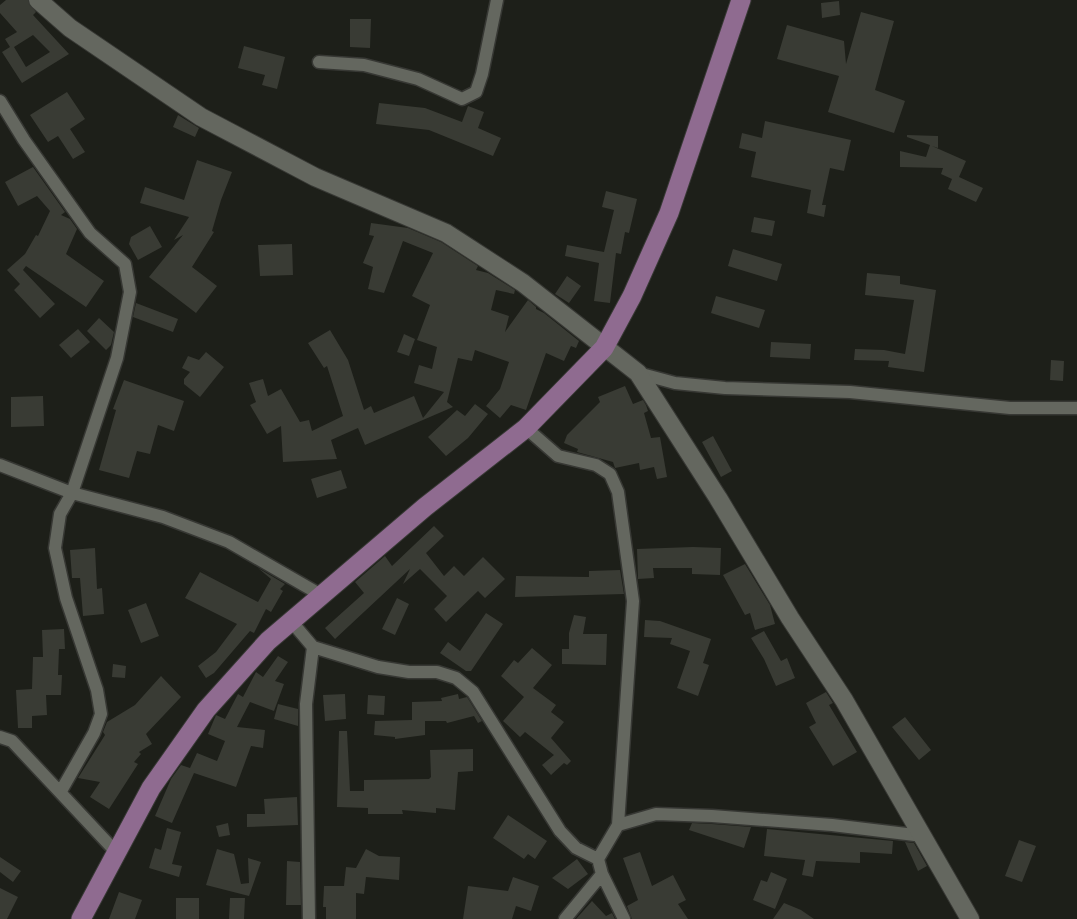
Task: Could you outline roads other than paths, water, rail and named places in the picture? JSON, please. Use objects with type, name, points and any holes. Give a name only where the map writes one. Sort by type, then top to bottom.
[{"type":"main road","points":[[81,919],[151,788],[206,710],[268,641],[425,507],[526,428],[604,348],[632,296],[669,213],[741,0]]},
{"type":"street","points":[[38,0],[70,28],[201,117],[316,177],[446,234],[524,283],[638,373],[718,498],[790,618],[844,700],[970,919]]},
{"type":"street","points":[[319,62],[364,64],[418,79],[462,99],[476,92],[482,74],[497,0]]},
{"type":"street","points":[[0,101],[24,140],[90,234],[125,264],[130,292],[117,358],[72,493],[60,514],[55,548],[66,598],[97,690],[100,714],[94,733],[61,791]]},
{"type":"street","points":[[638,373],[675,383],[725,388],[850,392],[1010,408],[1077,408]]},
{"type":"street","points":[[526,428],[558,456],[596,465],[610,474],[618,492],[633,601],[618,825],[598,859],[602,874],[624,919]]},
{"type":"street","points":[[0,465],[72,493],[162,517],[229,542],[321,595]]},
{"type":"street","points":[[291,621],[313,647],[378,667],[408,672],[437,672],[456,678],[473,692],[560,831],[576,848],[598,859]]},
{"type":"street","points":[[309,919],[306,704],[313,647]]},
{"type":"street","points":[[0,737],[12,741],[61,791],[116,852]]},
{"type":"street","points":[[618,825],[656,814],[712,816],[832,825],[923,836]]},
{"type":"street","points":[[565,919],[602,874]]}]
